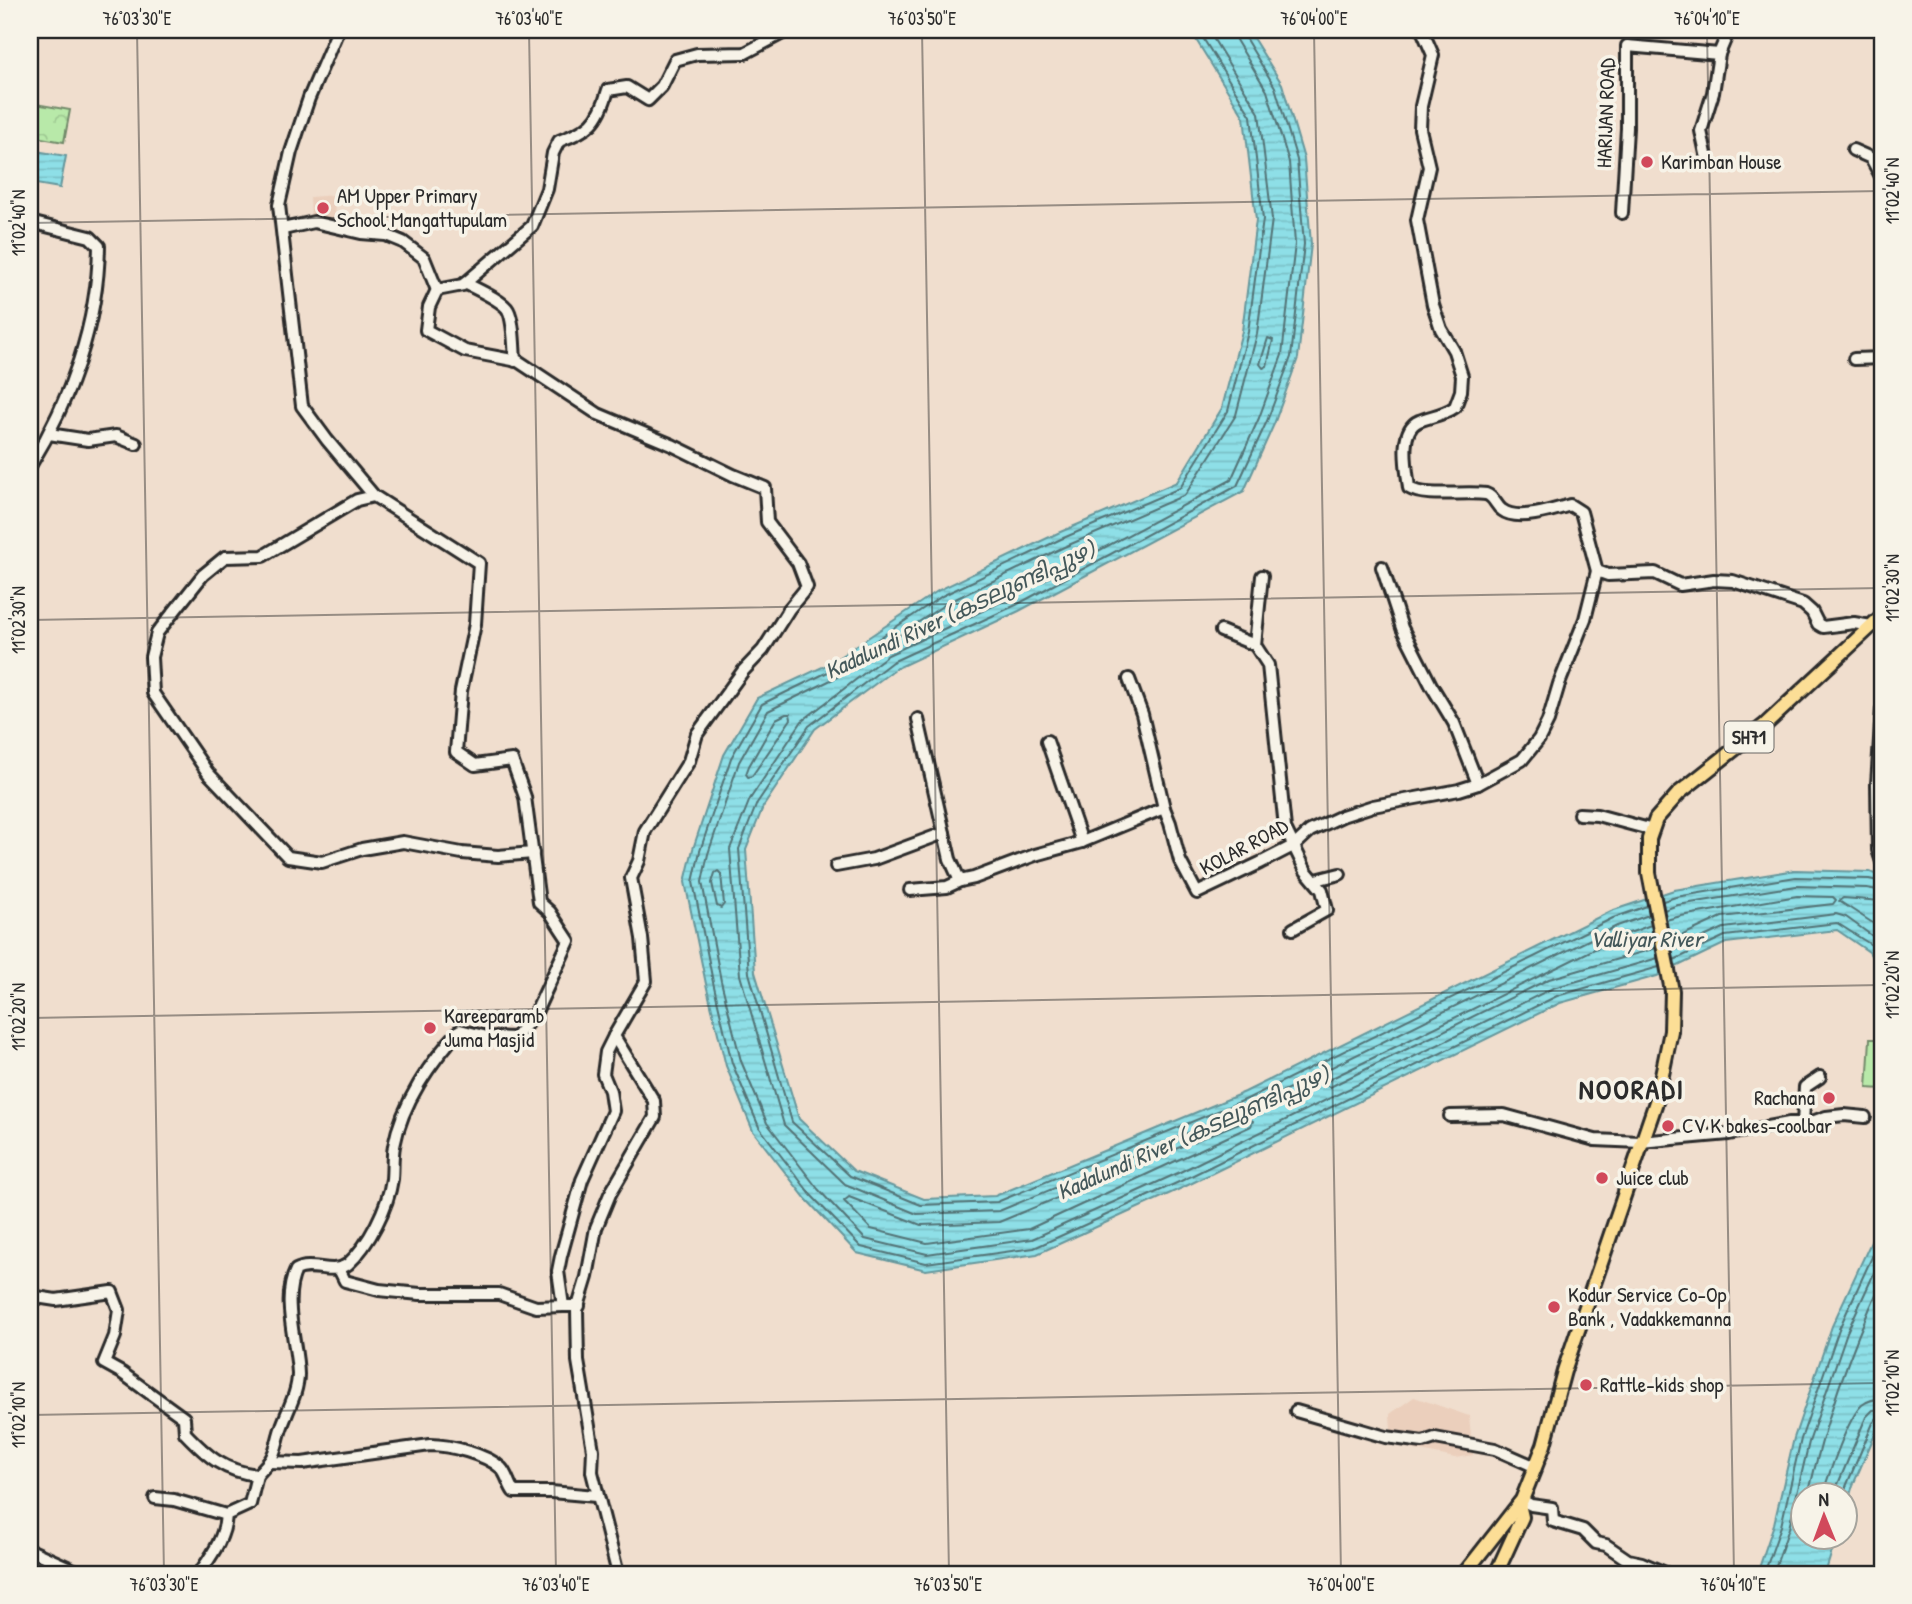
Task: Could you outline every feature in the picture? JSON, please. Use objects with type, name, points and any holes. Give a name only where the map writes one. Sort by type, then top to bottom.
[{"type":"main road","name":"SH71","points":[[1464,1574],[1520,1502],[1544,1445],[1564,1371],[1640,1142],[1657,1099],[1671,1031],[1672,991],[1649,873],[1649,839],[1656,819],[1679,793],[1765,725],[1882,616]]},
{"type":"main road","points":[[1496,1574],[1522,1517],[1520,1502]]},
{"type":"street","points":[[338,30],[309,98],[291,152],[279,205],[302,406],[374,496],[479,563],[475,624],[461,691],[456,752],[475,765],[512,760],[525,797],[539,902],[550,912],[569,941],[535,1014],[515,1038],[486,1037],[460,1030]]},
{"type":"street","points":[[437,290],[465,283],[532,226],[547,189],[553,153],[559,141],[585,131],[603,107],[608,90],[626,87],[648,100],[662,86],[675,60],[697,54],[745,53],[781,34],[783,30]]},
{"type":"street","points":[[1422,30],[1433,55],[1421,106],[1420,129],[1429,167],[1417,220],[1433,305],[1462,376],[1461,391],[1455,407],[1416,422],[1407,434],[1409,488],[1412,491],[1486,494],[1492,496],[1501,510],[1511,514],[1541,514],[1570,505],[1581,512],[1597,572],[1608,575],[1655,573],[1680,585],[1714,580],[1733,581],[1803,604],[1823,627],[1854,623],[1871,626]]},
{"type":"street","points":[[1708,163],[1701,131],[1713,93],[1719,54],[1729,30]]},
{"type":"street","name":"HARIJAN ROAD","points":[[1622,214],[1628,128],[1627,46],[1719,54]]},
{"type":"street","points":[[1853,150],[1871,158],[1882,178]]},
{"type":"street","points":[[30,222],[90,237],[99,246],[99,268],[89,320],[72,383],[49,435],[30,466]]},
{"type":"street","points":[[283,229],[314,222],[403,242],[424,258],[437,290],[429,307],[426,330],[465,351],[515,361],[598,414],[765,488],[766,522],[798,563],[807,587],[697,734],[689,761],[645,831],[639,861],[631,878],[642,938],[646,981],[606,1052],[603,1074],[614,1111],[582,1180],[561,1256],[558,1270],[563,1306]]},
{"type":"street","points":[[465,283],[508,310],[514,338],[515,361]]},
{"type":"street","points":[[1854,359],[1882,358]]},
{"type":"street","points":[[49,435],[88,440],[116,436],[136,444]]},
{"type":"street","points":[[374,496],[357,500],[263,556],[225,557],[203,575],[157,632],[151,657],[153,693],[208,773],[288,857],[322,862],[362,849],[402,842],[474,854],[498,856],[533,853]]},
{"type":"street","points":[[1381,567],[1402,628],[1454,723],[1478,784]]},
{"type":"street","name":"KOLAR ROAD","points":[[1164,808],[1171,823],[1180,860],[1198,893],[1294,845],[1310,831],[1342,816],[1373,806],[1478,784],[1522,760],[1539,739],[1585,620],[1597,572]]},
{"type":"street","points":[[1255,645],[1262,576]]},
{"type":"street","points":[[1221,631],[1255,645],[1268,665],[1285,828],[1306,872],[1316,880],[1322,890],[1327,910],[1293,929]]},
{"type":"street","points":[[910,890],[947,887],[1035,855],[1082,842],[1164,808],[1142,714],[1129,679]]},
{"type":"street","points":[[1882,709],[1878,850],[1882,862]]},
{"type":"street","points":[[918,719],[950,859],[960,881]]},
{"type":"street","points":[[1047,741],[1082,842]]},
{"type":"street","points":[[1579,814],[1597,815],[1653,830]]},
{"type":"street","points":[[836,866],[874,859],[944,833]]},
{"type":"street","points":[[1316,880],[1340,874]]},
{"type":"street","points":[[439,1039],[455,1035],[460,1030]]},
{"type":"street","points":[[155,1498],[174,1500],[226,1515],[250,1504],[257,1475],[274,1454],[298,1387],[290,1309],[293,1274],[303,1267],[339,1269],[348,1264],[380,1222],[392,1181],[394,1147],[405,1110],[439,1052],[460,1030]]},
{"type":"street","points":[[614,1037],[654,1101],[655,1117],[610,1194],[596,1228],[579,1306],[576,1334],[593,1450],[592,1472],[596,1496],[618,1574]]},
{"type":"street","points":[[1803,1123],[1805,1087],[1820,1077]]},
{"type":"street","points":[[1450,1116],[1504,1115],[1595,1140],[1640,1142],[1730,1133],[1844,1115],[1865,1117]]},
{"type":"street","points":[[339,1269],[345,1281],[379,1290],[420,1294],[499,1294],[537,1307],[579,1306]]},
{"type":"street","points":[[30,1296],[56,1300],[112,1292],[120,1310],[115,1336],[104,1363],[184,1418],[185,1433],[219,1464],[257,1475]]},
{"type":"street","points":[[1296,1411],[1386,1437],[1423,1442],[1435,1438],[1495,1450],[1535,1467]]},
{"type":"street","points":[[269,1462],[302,1463],[447,1445],[502,1468],[514,1492],[596,1496]]},
{"type":"street","points":[[1520,1502],[1552,1507],[1553,1521],[1583,1530],[1596,1543],[1606,1545],[1628,1560],[1668,1574]]},
{"type":"street","points":[[199,1574],[218,1545],[226,1526],[226,1515]]},
{"type":"street","points":[[30,1550],[83,1574]]},
{"type":"shaded area","name":"AM Upper Primary School Mangattupulam","points":[[334,195],[335,219],[311,220],[310,197]]},
{"type":"shaded area","points":[[1414,1397],[1469,1416],[1473,1455],[1455,1458],[1392,1445],[1390,1414]]},
{"type":"green space","points":[[30,103],[70,110],[64,142],[30,136]]},
{"type":"green space","points":[[1870,1039],[1882,1039],[1882,1089],[1867,1088]]},
{"type":"water","name":"Valliyar River","points":[[1190,30],[1248,30],[1282,84],[1304,159],[1311,244],[1298,358],[1274,424],[1244,491],[1019,611],[895,669],[815,729],[763,807],[746,850],[755,972],[799,1119],[854,1171],[924,1199],[995,1196],[1245,1092],[1611,911],[1674,890],[1795,870],[1870,872],[1882,876],[1882,973],[1869,952],[1837,930],[1726,943],[1657,976],[1560,1003],[1184,1187],[1037,1254],[926,1270],[857,1253],[806,1199],[753,1131],[726,1066],[685,882],[724,755],[757,698],[829,664],[939,590],[1058,533],[1177,482],[1222,408],[1242,331],[1256,220],[1244,117]]},
{"type":"water","points":[[30,150],[66,156],[60,188],[30,183]]},
{"type":"water","points":[[1882,1212],[1882,1418],[1854,1482],[1790,1482],[1790,1552],[1832,1552],[1825,1574],[1757,1574],[1774,1524],[1794,1438],[1832,1326],[1878,1227]]},
{"type":"place","name":"Karimban House","points":[[1647,162]]},
{"type":"place","name":"AM Upper Primary School Mangattupulam","points":[[323,208]]},
{"type":"place","name":"Kareeparamb Juma Masjid","points":[[430,1028]]},
{"type":"place","name":"Rachana","points":[[1829,1098]]},
{"type":"place","name":"CV K bakes-coolbar","points":[[1668,1126]]},
{"type":"place","name":"Juice club","points":[[1602,1178]]},
{"type":"place","name":"Kodur Service Co-Op Bank , Vadakkemanna","points":[[1554,1307]]},
{"type":"place","name":"Rattle-kids shop","points":[[1586,1385]]},
{"type":"district","name":"NOORADI","points":[[1632,1089]]},
{"type":"water label","name":"Kadalundi River (കടലുണ്ടിപ്പുഴ)","points":[[960,610]]},
{"type":"water label","name":"Kadalundi River (കടലുണ്ടിപ്പുഴ)","points":[[1193,1133]]}]
